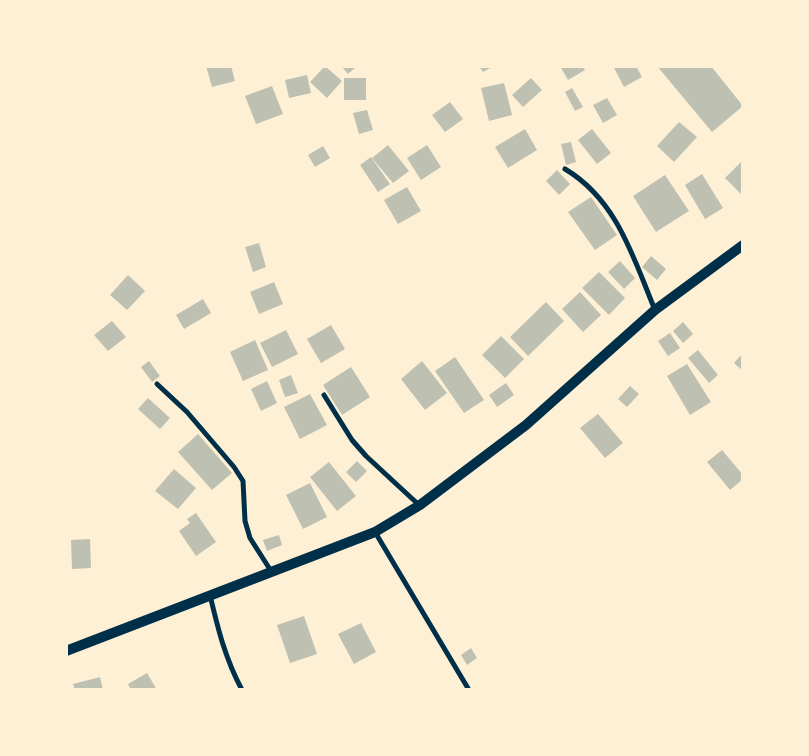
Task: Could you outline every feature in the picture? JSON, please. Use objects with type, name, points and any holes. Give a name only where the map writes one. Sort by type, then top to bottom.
[{"type":"main road","points":[[66,651],[375,532],[420,505],[526,425],[655,310],[743,245]]},
{"type":"street","points":[[565,169],[581,178],[609,210],[625,239],[655,310]]},
{"type":"street","points":[[157,384],[193,418],[243,481],[245,521],[250,538],[271,571]]},
{"type":"street","points":[[324,394],[366,456],[420,505]]},
{"type":"street","points":[[375,532],[468,690]]},
{"type":"street","points":[[210,594],[219,634],[227,658],[242,690]]},
{"type":"building","points":[[206,66],[231,66],[235,81],[212,87]]},
{"type":"building","points":[[325,66],[342,81],[327,98],[310,82]]},
{"type":"building","points":[[341,66],[355,66],[356,67],[348,74]]},
{"type":"building","points":[[479,66],[494,66],[483,72]]},
{"type":"building","points":[[560,66],[582,66],[585,70],[568,80]]},
{"type":"building","points":[[613,66],[636,66],[642,77],[624,87]]},
{"type":"building","points":[[657,66],[711,66],[743,106],[712,132]]},
{"type":"building","points":[[307,75],[311,93],[289,98],[285,80]]},
{"type":"building","points":[[344,78],[366,78],[366,100],[344,100]]},
{"type":"building","points":[[531,78],[542,90],[523,107],[512,95]]},
{"type":"building","points":[[504,83],[512,115],[489,121],[481,88]]},
{"type":"building","points":[[272,86],[283,114],[256,124],[245,96]]},
{"type":"building","points":[[572,88],[583,107],[575,111],[565,92]]},
{"type":"building","points":[[607,98],[617,115],[603,123],[593,105]]},
{"type":"building","points":[[450,102],[463,119],[445,132],[432,115]]},
{"type":"building","points":[[367,110],[373,130],[359,134],[353,113]]},
{"type":"building","points":[[679,122],[697,137],[674,162],[657,146]]},
{"type":"building","points":[[525,129],[537,150],[508,168],[495,147]]},
{"type":"building","points":[[592,129],[611,153],[597,164],[578,140]]},
{"type":"building","points":[[571,142],[576,162],[566,165],[561,144]]},
{"type":"building","points":[[388,145],[409,171],[393,183],[372,158]]},
{"type":"building","points":[[427,145],[441,167],[421,180],[407,158]]},
{"type":"building","points":[[323,146],[330,158],[315,167],[308,155]]},
{"type":"building","points":[[371,157],[390,184],[378,192],[360,165]]},
{"type":"building","points":[[743,160],[743,196],[725,178]]},
{"type":"building","points":[[557,170],[570,184],[559,195],[546,181]]},
{"type":"building","points":[[702,174],[723,208],[705,219],[685,185]]},
{"type":"building","points":[[665,175],[689,211],[656,232],[633,196]]},
{"type":"building","points":[[407,187],[421,211],[398,224],[384,200]]},
{"type":"building","points":[[591,197],[617,235],[595,250],[568,212]]},
{"type":"building","points":[[259,243],[266,267],[253,272],[245,247]]},
{"type":"building","points":[[651,256],[666,269],[657,280],[642,267]]},
{"type":"building","points":[[620,261],[635,278],[624,289],[608,272]]},
{"type":"building","points":[[599,272],[625,298],[609,315],[582,288]]},
{"type":"building","points":[[128,275],[145,291],[127,310],[110,295]]},
{"type":"building","points":[[274,282],[283,304],[259,314],[250,292]]},
{"type":"building","points":[[580,292],[601,315],[583,332],[562,309]]},
{"type":"building","points":[[203,299],[211,313],[184,329],[176,315]]},
{"type":"building","points":[[546,302],[564,321],[528,356],[510,337]]},
{"type":"building","points":[[112,321],[126,337],[108,351],[94,335]]},
{"type":"building","points":[[683,322],[693,334],[683,343],[673,331]]},
{"type":"building","points":[[331,325],[345,349],[321,363],[307,339]]},
{"type":"building","points":[[286,330],[298,354],[272,367],[260,343]]},
{"type":"building","points":[[670,333],[680,348],[668,356],[658,341]]},
{"type":"building","points":[[501,336],[524,359],[505,378],[482,355]]},
{"type":"building","points":[[255,340],[268,370],[243,381],[230,352]]},
{"type":"building","points":[[698,350],[718,375],[709,383],[688,358]]},
{"type":"building","points":[[743,353],[743,371],[734,363]]},
{"type":"building","points":[[455,357],[484,400],[464,413],[435,371]]},
{"type":"building","points":[[149,361],[160,376],[152,382],[141,367]]},
{"type":"building","points":[[422,361],[447,393],[425,410],[401,379]]},
{"type":"building","points":[[687,364],[711,402],[690,415],[667,376]]},
{"type":"building","points":[[351,367],[370,397],[342,415],[323,385]]},
{"type":"building","points":[[291,375],[298,393],[285,397],[279,380]]},
{"type":"building","points":[[267,381],[277,403],[261,411],[251,389]]},
{"type":"building","points":[[506,383],[514,395],[497,407],[489,395]]},
{"type":"building","points":[[630,386],[639,394],[627,407],[618,399]]},
{"type":"building","points":[[310,394],[327,425],[300,439],[284,407]]},
{"type":"building","points":[[148,398],[170,418],[160,429],[138,409]]},
{"type":"building","points":[[598,414],[623,443],[605,458],[580,428]]},
{"type":"building","points":[[198,434],[232,473],[212,490],[178,452]]},
{"type":"building","points":[[722,450],[743,475],[743,479],[730,490],[707,462]]},
{"type":"building","points":[[357,461],[367,471],[356,482],[346,472]]},
{"type":"building","points":[[329,462],[356,496],[337,511],[310,477]]},
{"type":"building","points":[[174,469],[196,488],[178,509],[155,491]]},
{"type":"building","points":[[310,483],[327,517],[303,529],[286,495]]},
{"type":"building","points":[[196,513],[216,542],[196,556],[179,531],[190,523],[187,519]]},
{"type":"building","points":[[279,535],[282,545],[267,551],[263,540]]},
{"type":"building","points":[[90,539],[91,568],[72,569],[71,540]]},
{"type":"building","points":[[304,616],[317,654],[290,663],[277,625]]},
{"type":"building","points":[[361,623],[376,652],[354,664],[338,634]]},
{"type":"building","points":[[471,648],[477,658],[467,665],[461,655]]},
{"type":"building","points":[[147,673],[157,690],[131,690],[128,684]]},
{"type":"building","points":[[100,677],[103,690],[75,690],[73,684]]}]
